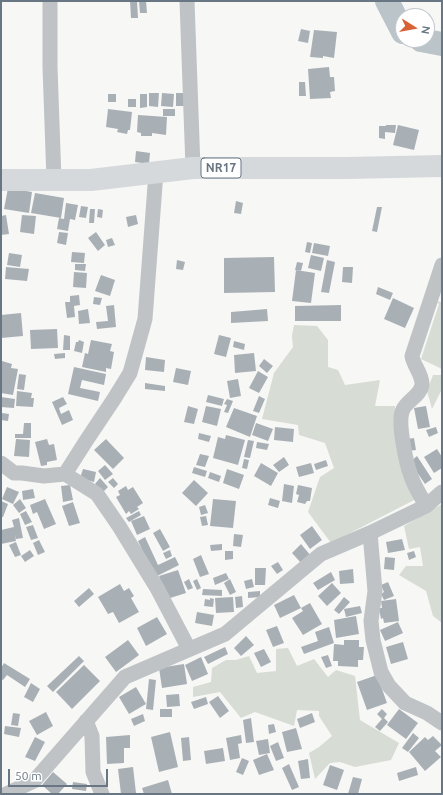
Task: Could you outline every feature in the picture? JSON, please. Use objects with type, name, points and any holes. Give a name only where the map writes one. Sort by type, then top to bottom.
[{"type":"main road","name":"NR17","points":[[1,180],[91,180],[193,168],[346,168],[442,166]]},
{"type":"street","points":[[50,1],[50,67],[54,180]]},
{"type":"street","points":[[187,1],[193,168]]},
{"type":"street","points":[[65,474],[130,373],[145,319],[156,172]]},
{"type":"street","points":[[426,506],[411,476],[401,429],[401,417],[403,409],[419,393],[422,384],[420,376],[412,360],[412,356],[414,346],[442,265]]},
{"type":"street","points":[[1,463],[14,473],[44,476],[65,474],[97,494],[119,526],[157,588],[189,650]]},
{"type":"street","points":[[6,794],[34,781],[125,677],[225,634],[321,554],[370,533],[426,506],[442,492]]},
{"type":"street","points":[[370,533],[375,591],[371,621],[373,640],[381,672],[389,686],[405,703],[428,713],[442,723]]},
{"type":"street","points":[[86,721],[92,736],[93,772],[102,794]]},
{"type":"shaded area","points":[[435,301],[442,302],[442,369],[421,359],[439,304]]},
{"type":"shaded area","points":[[294,325],[317,326],[328,340],[328,367],[338,370],[345,385],[380,380],[375,406],[395,406],[395,423],[416,499],[331,543],[308,512],[320,477],[334,468],[325,443],[299,435],[298,425],[262,419],[274,373],[293,347],[292,336]]},
{"type":"shaded area","points":[[433,375],[442,375],[442,389],[432,409],[427,391]]},
{"type":"shaded area","points":[[442,504],[442,623],[433,616],[426,591],[399,575],[406,566],[423,566],[420,547],[409,549],[404,526]]},
{"type":"shaded area","points":[[288,648],[297,666],[314,659],[328,677],[336,670],[355,676],[360,720],[399,743],[391,760],[355,767],[340,762],[330,763],[315,779],[309,753],[332,736],[319,716],[319,711],[297,710],[294,726],[255,712],[241,718],[220,692],[193,697],[193,687],[211,682],[212,668],[226,660],[236,660],[249,656],[257,673],[276,671],[276,649]]},
{"type":"building","points":[[130,1],[137,1],[138,18],[131,18]]},
{"type":"building","points":[[139,1],[146,1],[147,13],[140,13]]},
{"type":"building","points":[[301,29],[310,31],[308,43],[298,41]]},
{"type":"building","points":[[314,30],[337,32],[334,58],[323,56],[323,58],[310,57]]},
{"type":"building","points":[[329,67],[330,77],[334,77],[335,91],[330,92],[331,98],[310,99],[308,69]]},
{"type":"building","points":[[299,82],[305,82],[306,96],[299,96]]},
{"type":"building","points":[[149,93],[159,93],[158,107],[149,106]]},
{"type":"building","points":[[162,93],[174,94],[173,107],[161,106]]},
{"type":"building","points":[[176,93],[184,93],[184,106],[176,106]]},
{"type":"building","points":[[108,94],[116,94],[116,102],[108,102]]},
{"type":"building","points":[[140,94],[147,94],[147,107],[140,108]]},
{"type":"building","points":[[128,99],[136,99],[136,107],[128,107]]},
{"type":"building","points":[[108,109],[132,112],[130,130],[128,130],[127,134],[117,132],[118,129],[106,127]]},
{"type":"building","points":[[163,109],[175,109],[175,116],[163,116]]},
{"type":"building","points":[[138,115],[167,117],[166,135],[152,133],[152,136],[141,136],[141,133],[137,132]]},
{"type":"building","points":[[396,125],[395,133],[385,132],[385,139],[379,138],[379,126]]},
{"type":"building","points":[[398,125],[419,130],[414,150],[393,145]]},
{"type":"building","points":[[136,151],[150,153],[149,164],[135,162]]},
{"type":"building","points":[[8,188],[32,192],[29,213],[4,209]]},
{"type":"building","points":[[35,193],[64,198],[61,218],[31,213]]},
{"type":"building","points":[[236,201],[243,203],[241,214],[234,213]]},
{"type":"building","points":[[66,203],[78,205],[75,220],[70,219],[68,231],[57,229],[59,218],[64,219]]},
{"type":"building","points":[[81,206],[88,207],[86,218],[79,217]]},
{"type":"building","points":[[377,207],[382,207],[377,232],[372,231]]},
{"type":"building","points":[[90,209],[95,209],[94,223],[89,223]]},
{"type":"building","points":[[98,209],[103,210],[102,218],[97,217]]},
{"type":"building","points":[[6,215],[9,234],[1,235],[1,216]]},
{"type":"building","points":[[22,215],[36,216],[34,234],[20,232]]},
{"type":"building","points":[[136,215],[138,224],[128,227],[126,217]]},
{"type":"building","points":[[59,232],[68,233],[66,245],[57,243]]},
{"type":"building","points":[[96,232],[105,245],[98,251],[88,238]]},
{"type":"building","points":[[112,238],[115,245],[108,247],[106,240]]},
{"type":"building","points":[[307,242],[312,243],[310,253],[305,252]]},
{"type":"building","points":[[314,243],[330,246],[328,256],[312,253]]},
{"type":"building","points":[[72,252],[85,253],[84,263],[71,262]]},
{"type":"building","points":[[9,253],[22,255],[20,267],[7,265]]},
{"type":"building","points":[[311,255],[324,258],[321,271],[308,268]]},
{"type":"building","points":[[274,257],[275,292],[224,293],[224,258]]},
{"type":"building","points":[[177,260],[185,262],[183,270],[176,269]]},
{"type":"building","points":[[327,260],[335,262],[329,293],[321,292]]},
{"type":"building","points":[[297,262],[303,263],[301,271],[295,270]]},
{"type":"building","points":[[75,264],[86,264],[85,271],[75,270]]},
{"type":"building","points":[[6,267],[29,269],[27,281],[5,279]]},
{"type":"building","points":[[343,267],[353,267],[352,283],[342,282]]},
{"type":"building","points":[[296,270],[315,273],[311,303],[292,301]]},
{"type":"building","points":[[74,272],[87,273],[86,288],[73,287]]},
{"type":"building","points":[[101,275],[115,280],[110,296],[95,291]]},
{"type":"building","points":[[378,287],[393,293],[390,300],[376,294]]},
{"type":"building","points":[[79,295],[80,305],[74,306],[75,317],[67,318],[65,302],[70,302],[70,296]]},
{"type":"building","points":[[94,297],[102,298],[100,305],[93,304]]},
{"type":"building","points":[[393,298],[414,308],[405,328],[384,319]]},
{"type":"building","points":[[114,305],[116,327],[97,329],[96,322],[108,321],[106,306]]},
{"type":"building","points":[[341,305],[341,321],[295,321],[295,306]]},
{"type":"building","points":[[88,309],[90,323],[79,324],[78,311]]},
{"type":"building","points":[[267,309],[268,321],[231,323],[231,312]]},
{"type":"building","points":[[21,313],[23,336],[1,338],[1,315]]},
{"type":"building","points":[[57,329],[58,348],[31,349],[30,330]]},
{"type":"building","points":[[64,335],[70,336],[70,350],[63,350]]},
{"type":"building","points":[[219,335],[231,338],[226,357],[214,354]]},
{"type":"building","points":[[79,340],[84,342],[82,353],[74,351],[76,342]]},
{"type":"building","points":[[91,340],[112,344],[110,351],[114,352],[111,369],[106,368],[106,372],[82,367],[85,353],[88,354]]},
{"type":"building","points":[[234,341],[245,344],[244,350],[233,347]]},
{"type":"building","points":[[65,353],[65,358],[55,359],[54,354]]},
{"type":"building","points":[[254,353],[256,371],[235,373],[234,355]]},
{"type":"building","points":[[146,357],[165,360],[164,372],[145,370]]},
{"type":"building","points":[[264,359],[273,366],[267,373],[259,366]]},
{"type":"building","points":[[2,361],[12,364],[11,368],[18,369],[13,395],[1,393]]},
{"type":"building","points":[[74,367],[106,374],[104,385],[82,380],[80,388],[100,392],[98,401],[68,394]]},
{"type":"building","points":[[176,368],[191,371],[188,385],[173,382]]},
{"type":"building","points":[[258,371],[268,377],[259,393],[249,388]]},
{"type":"building","points":[[19,374],[26,375],[24,390],[17,389]]},
{"type":"building","points":[[238,379],[241,396],[230,398],[227,381]]},
{"type":"building","points":[[145,383],[165,386],[165,391],[145,389]]},
{"type":"building","points":[[17,391],[32,393],[31,398],[34,398],[33,407],[16,406]]},
{"type":"building","points":[[208,395],[224,399],[222,406],[206,402]]},
{"type":"building","points":[[259,396],[265,399],[259,413],[253,411]]},
{"type":"building","points":[[1,397],[15,399],[14,408],[1,407]]},
{"type":"building","points":[[63,397],[67,404],[59,408],[61,414],[69,410],[73,420],[62,425],[52,402]]},
{"type":"building","points":[[227,399],[233,401],[228,413],[224,412],[227,405],[224,404]]},
{"type":"building","points":[[188,406],[198,409],[194,424],[184,422]]},
{"type":"building","points":[[206,406],[221,409],[217,426],[202,422]]},
{"type":"building","points":[[426,406],[430,427],[418,429],[414,408]]},
{"type":"building","points":[[234,408],[257,416],[250,437],[226,427]]},
{"type":"building","points":[[2,413],[9,414],[8,421],[1,420]]},
{"type":"building","points":[[24,423],[31,423],[31,438],[15,438],[15,434],[23,434]]},
{"type":"building","points":[[256,423],[273,429],[268,441],[252,435]]},
{"type":"building","points":[[275,427],[294,429],[293,442],[274,440]]},
{"type":"building","points":[[436,427],[438,433],[429,437],[426,430]]},
{"type":"building","points":[[199,433],[211,436],[209,442],[198,439]]},
{"type":"building","points":[[226,435],[245,440],[238,465],[213,458],[218,437],[225,439]]},
{"type":"building","points":[[414,438],[416,450],[408,451],[407,439]]},
{"type":"building","points":[[16,439],[30,440],[29,457],[14,456]]},
{"type":"building","points":[[47,439],[49,445],[54,444],[57,460],[47,462],[47,465],[41,466],[35,442]]},
{"type":"building","points":[[106,439],[124,458],[113,469],[94,450]]},
{"type":"building","points":[[248,440],[254,441],[250,458],[244,457]]},
{"type":"building","points":[[257,442],[269,444],[267,450],[256,448]]},
{"type":"building","points":[[437,449],[442,457],[442,468],[434,473],[424,457]]},
{"type":"building","points":[[200,454],[209,456],[205,467],[196,465]]},
{"type":"building","points":[[417,456],[432,479],[425,484],[410,462]]},
{"type":"building","points":[[284,457],[289,465],[279,472],[273,465]]},
{"type":"building","points":[[244,459],[249,460],[247,469],[242,468]]},
{"type":"building","points":[[326,460],[328,466],[316,470],[314,464]]},
{"type":"building","points":[[261,463],[278,473],[271,486],[254,476]]},
{"type":"building","points":[[311,463],[314,473],[299,477],[296,467]]},
{"type":"building","points":[[105,465],[113,474],[105,480],[98,471]]},
{"type":"building","points":[[194,467],[207,471],[205,477],[192,473]]},
{"type":"building","points":[[83,469],[96,472],[94,482],[80,478]]},
{"type":"building","points":[[227,469],[244,475],[239,489],[223,483]]},
{"type":"building","points":[[210,472],[221,476],[219,482],[208,478]]},
{"type":"building","points":[[100,478],[108,487],[103,492],[95,484]]},
{"type":"building","points":[[113,478],[118,484],[114,488],[108,482]]},
{"type":"building","points":[[194,480],[208,493],[196,506],[182,493]]},
{"type":"building","points":[[284,484],[294,486],[292,503],[282,501]]},
{"type":"building","points":[[70,485],[73,500],[63,502],[61,486]]},
{"type":"building","points":[[298,485],[312,488],[310,501],[307,501],[305,504],[297,502],[299,495],[296,494]]},
{"type":"building","points":[[126,486],[128,490],[133,487],[143,503],[137,507],[139,509],[131,514],[129,511],[126,514],[116,497],[120,495],[118,491]]},
{"type":"building","points":[[7,487],[19,492],[13,504],[2,499]]},
{"type":"building","points":[[33,489],[35,498],[23,500],[22,491]]},
{"type":"building","points":[[270,498],[280,501],[278,508],[268,505]]},
{"type":"building","points":[[20,499],[26,508],[19,513],[13,505]]},
{"type":"building","points":[[45,499],[56,524],[44,529],[37,512],[33,514],[30,505]]},
{"type":"building","points":[[213,499],[236,501],[233,528],[210,526]]},
{"type":"building","points":[[1,501],[8,504],[3,517],[1,517]]},
{"type":"building","points":[[73,502],[80,523],[69,526],[62,506]]},
{"type":"building","points":[[205,505],[208,513],[201,515],[199,507]]},
{"type":"building","points":[[26,511],[32,522],[25,525],[20,514]]},
{"type":"building","points":[[139,511],[141,515],[129,522],[126,518]]},
{"type":"building","points":[[144,516],[150,529],[137,535],[131,521]]},
{"type":"building","points":[[206,516],[208,525],[202,526],[200,517]]},
{"type":"building","points":[[19,518],[23,538],[16,539],[15,535],[16,541],[1,544],[1,530],[14,527],[12,520]]},
{"type":"building","points":[[33,525],[38,538],[31,540],[26,527]]},
{"type":"building","points":[[312,526],[322,540],[310,549],[300,535]]},
{"type":"building","points":[[160,529],[170,547],[163,551],[153,533]]},
{"type":"building","points":[[234,534],[243,535],[241,547],[233,546]]},
{"type":"building","points":[[145,537],[158,565],[175,557],[179,565],[155,577],[138,541]]},
{"type":"building","points":[[402,539],[405,550],[388,553],[386,542]]},
{"type":"building","points":[[39,540],[45,552],[38,555],[33,543]]},
{"type":"building","points":[[16,542],[21,555],[15,557],[9,545]]},
{"type":"building","points":[[222,544],[222,550],[211,551],[210,545]]},
{"type":"building","points":[[301,544],[311,556],[302,564],[292,553]]},
{"type":"building","points":[[30,550],[34,556],[25,562],[21,556]]},
{"type":"building","points":[[170,550],[172,556],[166,559],[163,553]]},
{"type":"building","points":[[225,551],[233,551],[233,559],[225,560]]},
{"type":"building","points":[[414,551],[416,557],[409,560],[407,553]]},
{"type":"building","points":[[201,555],[209,574],[200,577],[193,559]]},
{"type":"building","points":[[385,557],[395,558],[394,570],[384,569]]},
{"type":"building","points":[[278,562],[283,570],[277,574],[271,566]]},
{"type":"building","points":[[255,568],[266,568],[265,585],[255,585]]},
{"type":"building","points":[[353,569],[354,583],[340,584],[339,571]]},
{"type":"building","points":[[178,570],[186,593],[167,599],[159,576]]},
{"type":"building","points":[[331,572],[335,580],[318,590],[313,583]]},
{"type":"building","points":[[226,573],[229,579],[215,585],[213,578]]},
{"type":"building","points":[[189,579],[193,588],[188,590],[184,582]]},
{"type":"building","points":[[197,579],[201,588],[197,590],[193,581]]},
{"type":"building","points":[[230,579],[236,592],[230,595],[224,583]]},
{"type":"building","points":[[252,579],[254,587],[246,589],[244,581]]},
{"type":"building","points":[[388,582],[394,596],[384,600],[381,594],[384,592],[381,585]]},
{"type":"building","points":[[332,583],[341,593],[327,606],[318,596]]},
{"type":"building","points":[[120,584],[124,591],[129,588],[134,596],[131,598],[139,612],[119,623],[113,612],[108,614],[98,597]]},
{"type":"building","points":[[89,588],[94,594],[79,607],[74,601]]},
{"type":"building","points":[[203,589],[222,590],[222,596],[202,595]]},
{"type":"building","points":[[260,591],[260,597],[248,598],[248,592]]},
{"type":"building","points":[[294,595],[301,608],[280,618],[274,605]]},
{"type":"building","points":[[242,596],[243,607],[236,608],[235,597]]},
{"type":"building","points":[[233,597],[234,612],[216,613],[215,598]]},
{"type":"building","points":[[344,597],[350,602],[339,614],[334,610]]},
{"type":"building","points":[[210,598],[214,599],[213,607],[204,606],[205,599],[210,600]]},
{"type":"building","points":[[396,599],[399,621],[384,623],[383,618],[381,619],[379,608],[382,608],[381,601]]},
{"type":"building","points":[[310,603],[322,624],[303,635],[292,618],[303,611],[301,608]]},
{"type":"building","points":[[360,606],[362,613],[346,617],[344,609]]},
{"type":"building","points":[[197,612],[214,615],[212,626],[195,623]]},
{"type":"building","points":[[356,616],[359,634],[336,638],[334,620]]},
{"type":"building","points":[[157,617],[167,634],[146,646],[137,628]]},
{"type":"building","points":[[398,622],[403,633],[385,641],[380,630]]},
{"type":"building","points":[[277,626],[284,643],[273,647],[266,630]]},
{"type":"building","points":[[329,627],[334,643],[304,654],[301,647],[318,641],[315,632]]},
{"type":"building","points":[[246,636],[254,645],[241,656],[234,648]]},
{"type":"building","points":[[128,640],[139,655],[116,672],[105,657]]},
{"type":"building","points":[[344,640],[359,640],[359,647],[364,647],[363,660],[358,660],[358,667],[338,666],[338,661],[333,661],[334,644],[344,645]]},
{"type":"building","points":[[403,642],[408,659],[391,664],[386,647]]},
{"type":"building","points":[[225,647],[228,654],[208,664],[204,657]]},
{"type":"building","points":[[264,649],[271,662],[261,667],[254,653]]},
{"type":"building","points":[[328,655],[332,666],[326,668],[321,657]]},
{"type":"building","points":[[79,656],[84,661],[53,692],[47,686]]},
{"type":"building","points":[[201,657],[208,674],[192,681],[185,665]]},
{"type":"building","points":[[4,663],[30,679],[25,687],[7,675],[3,680],[1,679],[1,668]]},
{"type":"building","points":[[184,664],[187,684],[162,688],[159,668]]},
{"type":"building","points":[[84,665],[100,681],[72,709],[56,692]]},
{"type":"building","points":[[377,675],[387,703],[367,710],[357,682]]},
{"type":"building","points":[[149,679],[156,680],[153,710],[146,709]]},
{"type":"building","points":[[31,683],[40,689],[33,702],[24,697]]},
{"type":"building","points":[[136,687],[146,704],[129,714],[119,697]]},
{"type":"building","points":[[179,694],[180,706],[167,707],[166,695]]},
{"type":"building","points":[[218,696],[229,711],[220,718],[209,702]]},
{"type":"building","points":[[206,697],[208,704],[194,709],[191,702]]},
{"type":"building","points":[[160,709],[172,709],[172,717],[160,717]]},
{"type":"building","points":[[382,709],[387,714],[384,718],[388,722],[380,731],[375,727],[382,719],[377,714]]},
{"type":"building","points":[[399,709],[418,723],[406,739],[387,725]]},
{"type":"building","points":[[46,712],[53,726],[37,735],[29,721]]},
{"type":"building","points":[[13,713],[20,714],[18,726],[11,725]]},
{"type":"building","points":[[312,713],[315,722],[300,728],[297,719]]},
{"type":"building","points":[[143,714],[145,721],[134,726],[131,719]]},
{"type":"building","points":[[251,718],[254,742],[246,743],[243,720]]},
{"type":"building","points":[[274,724],[276,732],[269,734],[268,725]]},
{"type":"building","points":[[5,726],[21,728],[19,737],[4,734]]},
{"type":"building","points":[[296,728],[302,749],[287,752],[282,732]]},
{"type":"building","points":[[170,732],[178,767],[159,772],[151,737]]},
{"type":"building","points":[[413,733],[419,738],[408,752],[402,748]]},
{"type":"building","points":[[130,735],[130,748],[124,748],[124,763],[107,764],[106,737]]},
{"type":"building","points":[[241,735],[242,743],[238,744],[240,758],[230,760],[226,738]]},
{"type":"building","points":[[433,736],[442,745],[435,751],[441,757],[425,771],[409,752],[425,737],[428,740]]},
{"type":"building","points":[[35,737],[45,742],[35,761],[25,757]]},
{"type":"building","points":[[189,737],[191,760],[183,761],[181,738]]},
{"type":"building","points":[[268,739],[270,753],[259,755],[256,741]]},
{"type":"building","points":[[278,742],[284,758],[276,761],[270,746]]},
{"type":"building","points":[[223,748],[225,761],[206,764],[204,751]]},
{"type":"building","points":[[267,754],[274,770],[259,775],[253,760]]},
{"type":"building","points":[[242,758],[249,761],[243,775],[236,772]]},
{"type":"building","points":[[308,759],[310,778],[301,779],[298,761]]},
{"type":"building","points":[[289,764],[299,787],[292,790],[282,768]]},
{"type":"building","points":[[330,765],[344,770],[337,790],[323,785]]},
{"type":"building","points":[[133,767],[136,793],[121,794],[118,769]]},
{"type":"building","points":[[416,767],[418,775],[399,781],[397,773]]},
{"type":"building","points":[[53,772],[67,784],[58,794],[52,794],[42,785]]},
{"type":"building","points":[[353,777],[362,779],[358,794],[348,794]]},
{"type":"building","points":[[168,780],[172,794],[144,794],[142,788]]},
{"type":"building","points":[[73,782],[87,784],[86,791],[72,789]]},
{"type":"waterway","points":[[387,1],[395,16]]},
{"type":"waterway","points":[[435,43],[442,44]]}]
